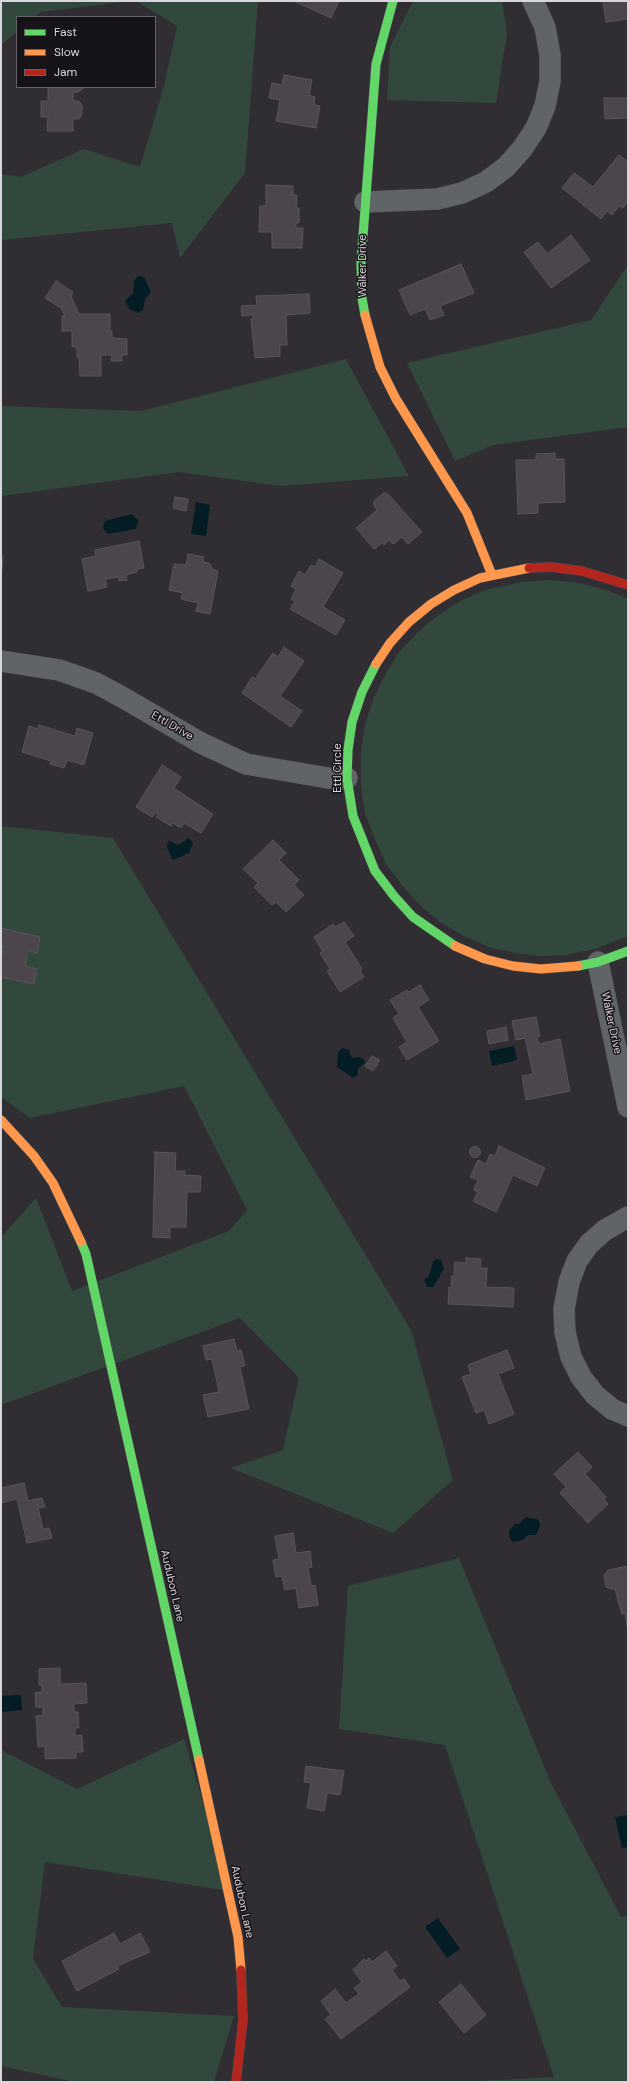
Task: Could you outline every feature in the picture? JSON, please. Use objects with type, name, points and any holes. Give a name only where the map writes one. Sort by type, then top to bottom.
[{"type":"street","name":"Walker Drive","points":[[393,1],[380,44],[376,64],[361,262],[362,298],[369,333],[380,367],[396,398],[467,513],[492,575]]},
{"type":"street","points":[[365,202],[437,199],[462,193],[486,182],[506,166],[522,150],[536,128],[545,106],[550,81],[550,55],[545,28],[533,1]]},
{"type":"street","name":"Ettl Circle","points":[[628,586],[613,579],[582,571],[551,567],[520,569],[492,575],[454,590],[431,604],[409,622],[390,643],[374,666],[362,692],[352,722],[348,750],[347,778],[353,816],[362,842],[375,871],[394,896],[413,917],[432,932],[456,947],[486,959],[513,966],[541,969],[568,968],[598,962],[628,951]]},
{"type":"street","name":"Ettl Drive","points":[[1,661],[58,670],[96,684],[122,697],[201,743],[246,764],[334,779],[347,778]]},
{"type":"street","name":"Walker Drive","points":[[598,962],[628,1107]]},
{"type":"street","name":"Audubon Lane","points":[[1,1120],[34,1156],[53,1183],[71,1218],[86,1254],[238,1937],[242,1978],[243,2020],[236,2082]]},
{"type":"street","points":[[628,1217],[605,1230],[589,1244],[577,1262],[569,1282],[564,1309],[565,1332],[571,1357],[581,1377],[595,1395],[612,1409],[628,1416]]},
{"type":"green space","points":[[1,1],[131,1],[41,12],[36,16],[16,16],[16,33],[1,45]]},
{"type":"green space","points":[[136,1],[258,1],[245,173],[180,258],[172,223],[1,240],[1,174],[21,177],[84,149],[140,167],[164,86],[177,26]]},
{"type":"green space","points":[[413,1],[502,1],[507,33],[496,103],[387,100],[390,47]]},
{"type":"green space","points":[[628,265],[628,427],[493,445],[455,461],[407,363],[591,320]]},
{"type":"green space","points":[[346,359],[409,476],[281,486],[179,472],[1,496],[1,406],[141,411]]},
{"type":"green space","points":[[551,580],[580,583],[609,591],[628,599],[628,936],[595,949],[566,955],[541,956],[515,953],[489,947],[462,935],[440,922],[422,907],[404,888],[386,864],[365,813],[361,787],[361,751],[365,725],[374,697],[386,673],[400,651],[418,632],[438,615],[460,601],[485,590],[521,582]]},
{"type":"green space","points":[[1,826],[113,838],[411,1330],[453,1480],[393,1533],[231,1468],[283,1450],[299,1378],[240,1318],[1,1405],[1,1237],[36,1198],[72,1291],[229,1231],[247,1210],[184,1086],[30,1118],[1,1097]]},
{"type":"green space","points":[[459,1558],[551,1783],[621,1917],[628,1916],[628,2082],[461,2082],[554,2077],[445,1745],[339,1729],[348,1586]]},
{"type":"green space","points":[[184,1739],[230,1891],[45,1862],[33,1959],[62,2007],[234,2016],[214,2082],[75,2082],[1,2066],[1,1750],[77,1789]]},
{"type":"water","points":[[138,276],[144,277],[151,292],[145,299],[143,310],[138,313],[129,309],[125,301],[133,293],[134,281]]},
{"type":"water","points":[[196,502],[210,505],[206,536],[191,534]]},
{"type":"water","points":[[132,514],[138,520],[136,529],[108,534],[103,528],[105,521]]},
{"type":"water","points":[[189,838],[193,843],[189,853],[173,860],[167,848],[167,843],[170,841],[178,845]]},
{"type":"water","points":[[514,1046],[517,1060],[492,1066],[489,1051]]},
{"type":"water","points":[[343,1048],[349,1050],[352,1058],[359,1057],[364,1059],[365,1062],[358,1069],[358,1075],[353,1078],[337,1067],[338,1052]]},
{"type":"water","points":[[436,1259],[441,1260],[444,1269],[433,1287],[427,1287],[424,1280],[429,1276],[433,1262]]},
{"type":"water","points":[[526,1517],[539,1520],[540,1526],[536,1535],[528,1535],[523,1540],[513,1542],[509,1537],[509,1531],[515,1524],[519,1524]]},
{"type":"water","points":[[21,1695],[22,1710],[1,1712],[1,1696]]},
{"type":"water","points":[[628,1815],[628,1847],[622,1848],[615,1817]]},
{"type":"water","points":[[438,1918],[460,1949],[447,1958],[425,1927]]},
{"type":"building","points":[[294,1],[339,1],[331,18]]},
{"type":"building","points":[[603,1],[628,1],[628,19],[606,22]]},
{"type":"building","points":[[284,75],[312,80],[309,95],[315,97],[314,105],[320,106],[316,128],[276,121],[280,100],[269,98],[272,83],[282,85]]},
{"type":"building","points":[[48,88],[84,88],[78,92],[73,92],[73,101],[79,101],[82,106],[82,114],[79,119],[73,119],[73,131],[47,131],[48,117],[41,117],[41,101],[48,101]]},
{"type":"building","points":[[604,98],[628,98],[628,118],[605,119]]},
{"type":"building","points":[[619,155],[628,162],[628,201],[623,208],[619,206],[612,215],[607,211],[601,219],[562,188],[574,173],[593,187]]},
{"type":"building","points":[[266,185],[293,186],[293,195],[297,195],[296,208],[299,208],[299,223],[296,223],[296,228],[303,228],[302,248],[272,248],[272,232],[259,232],[260,206],[266,206]]},
{"type":"building","points":[[571,235],[590,260],[551,288],[524,252],[538,242],[547,254]]},
{"type":"building","points":[[461,264],[474,293],[440,306],[444,315],[430,320],[425,309],[410,315],[399,290]]},
{"type":"building","points":[[56,281],[73,292],[71,296],[79,314],[110,314],[110,331],[112,331],[112,338],[127,339],[127,355],[122,355],[122,361],[111,361],[112,355],[101,355],[101,376],[80,376],[77,347],[72,347],[72,331],[62,331],[62,316],[65,316],[61,308],[45,298]]},
{"type":"building","points":[[309,294],[310,313],[286,315],[287,345],[280,345],[280,356],[255,358],[251,319],[253,319],[253,315],[242,316],[241,306],[257,305],[256,296]]},
{"type":"building","points":[[555,453],[555,459],[564,459],[565,502],[538,503],[538,513],[518,514],[516,460],[536,460],[536,454]]},
{"type":"building","points":[[384,493],[388,494],[422,532],[408,544],[402,537],[393,544],[389,540],[384,545],[382,543],[374,549],[356,528],[377,510],[374,506],[374,501]]},
{"type":"building","points":[[175,497],[188,499],[186,511],[173,508]]},
{"type":"building","points":[[139,541],[144,568],[137,569],[137,572],[126,575],[127,580],[119,581],[118,577],[105,579],[107,587],[88,591],[82,559],[96,556],[95,550]]},
{"type":"building","points":[[188,554],[204,557],[203,562],[209,563],[213,570],[218,571],[210,614],[196,611],[198,603],[181,599],[183,593],[169,590],[174,564],[186,565]]},
{"type":"building","points":[[1,556],[3,556],[1,584]]},
{"type":"building","points":[[319,559],[343,573],[323,607],[345,620],[336,635],[290,609],[295,601],[291,599],[296,589],[291,586],[299,571],[305,575],[311,565],[315,567]]},
{"type":"building","points":[[284,647],[304,661],[280,696],[302,711],[291,727],[242,693],[252,677],[255,679],[273,653],[278,657]]},
{"type":"building","points":[[39,725],[75,736],[77,728],[93,733],[84,765],[67,760],[64,768],[50,764],[51,761],[22,752],[29,726],[38,729]]},
{"type":"building","points":[[162,765],[181,777],[174,788],[213,814],[201,833],[184,823],[181,828],[173,823],[171,826],[156,817],[158,814],[156,812],[152,817],[136,807]]},
{"type":"building","points":[[273,840],[286,853],[279,860],[299,880],[294,885],[304,895],[286,912],[276,902],[272,905],[254,887],[258,883],[243,869]]},
{"type":"building","points":[[344,922],[354,936],[345,942],[362,969],[360,971],[364,977],[340,992],[327,971],[330,969],[320,953],[323,951],[314,937],[333,924],[335,927]]},
{"type":"building","points":[[1,928],[40,937],[37,953],[28,951],[25,966],[37,969],[34,984],[1,977],[1,959],[4,946],[1,946]]},
{"type":"building","points":[[420,985],[429,1000],[418,1007],[439,1041],[407,1060],[399,1047],[407,1042],[393,1018],[399,1014],[390,1000],[407,990],[409,992]]},
{"type":"building","points":[[536,1017],[540,1036],[537,1037],[539,1044],[560,1039],[570,1091],[526,1100],[522,1076],[533,1074],[525,1038],[516,1040],[512,1021]]},
{"type":"building","points":[[506,1027],[508,1040],[489,1044],[487,1031]]},
{"type":"building","points":[[372,1056],[380,1060],[373,1071],[365,1066]]},
{"type":"building","points":[[475,1146],[479,1148],[481,1152],[479,1156],[475,1158],[471,1156],[469,1152],[471,1148]]},
{"type":"building","points":[[499,1146],[545,1168],[537,1186],[513,1175],[496,1212],[473,1201],[478,1192],[474,1190],[478,1180],[470,1177],[478,1160],[486,1164],[490,1154],[495,1156]]},
{"type":"building","points":[[155,1152],[176,1153],[175,1171],[185,1171],[184,1175],[201,1176],[200,1192],[187,1192],[186,1227],[170,1227],[170,1238],[153,1237]]},
{"type":"building","points":[[466,1258],[481,1259],[480,1268],[487,1268],[486,1287],[514,1288],[513,1307],[448,1304],[449,1287],[451,1288],[452,1276],[454,1276],[455,1262],[466,1263]]},
{"type":"building","points":[[234,1339],[237,1351],[241,1350],[245,1365],[240,1367],[249,1409],[208,1417],[203,1395],[219,1392],[212,1359],[206,1360],[203,1346]]},
{"type":"building","points":[[507,1350],[514,1368],[498,1374],[514,1414],[489,1424],[484,1410],[476,1413],[462,1377],[471,1374],[468,1365]]},
{"type":"building","points":[[578,1452],[592,1467],[585,1474],[606,1497],[604,1500],[608,1504],[588,1523],[560,1493],[566,1487],[554,1474]]},
{"type":"building","points":[[24,1483],[28,1501],[42,1498],[45,1507],[38,1508],[43,1529],[49,1528],[52,1538],[27,1543],[17,1499],[1,1503],[1,1488]]},
{"type":"building","points":[[293,1533],[296,1553],[310,1551],[312,1567],[308,1568],[311,1586],[315,1585],[318,1605],[299,1608],[296,1588],[285,1590],[282,1576],[276,1577],[273,1560],[279,1559],[275,1536]]},
{"type":"building","points":[[628,1566],[627,1626],[625,1613],[622,1614],[615,1589],[606,1587],[604,1575],[608,1570]]},
{"type":"building","points":[[60,1668],[60,1684],[86,1683],[87,1703],[74,1704],[74,1712],[78,1712],[79,1728],[75,1728],[75,1736],[82,1735],[83,1752],[76,1752],[76,1758],[45,1759],[45,1746],[38,1747],[36,1716],[43,1715],[43,1707],[36,1707],[35,1693],[42,1692],[42,1685],[39,1685],[39,1669]]},
{"type":"building","points":[[306,1766],[344,1771],[340,1795],[327,1793],[324,1811],[307,1808],[311,1783],[304,1782]]},
{"type":"building","points":[[114,1933],[120,1944],[140,1933],[150,1952],[117,1966],[119,1969],[77,1991],[62,1961]]},
{"type":"building","points":[[386,1951],[397,1966],[392,1970],[400,1981],[404,1979],[410,1987],[341,2039],[325,2019],[331,2015],[321,2001],[335,1989],[346,2003],[359,1994],[354,1988],[362,1982],[353,1970],[364,1959],[366,1961],[369,1958],[372,1962]]},
{"type":"building","points":[[461,1984],[486,2015],[464,2033],[439,2002]]},
{"type":"traffic: fast","points":[[365,315],[362,298],[361,262],[376,64],[393,1]]},
{"type":"traffic: fast","points":[[376,664],[362,692],[352,722],[348,750],[347,778],[353,816],[375,871],[394,896],[413,917],[455,946]]},
{"type":"traffic: fast","points":[[578,966],[598,962],[628,951]]},
{"type":"traffic: fast","points":[[81,1242],[86,1254],[199,1760]]},
{"type":"traffic: slow","points":[[365,315],[380,367],[396,399],[467,513],[492,575]]},
{"type":"traffic: slow","points":[[376,664],[390,643],[409,622],[431,604],[454,590],[480,578],[529,568]]},
{"type":"traffic: slow","points":[[455,946],[485,959],[513,966],[541,969],[578,966]]},
{"type":"traffic: slow","points":[[1,1120],[34,1156],[53,1183],[81,1242]]},
{"type":"traffic: slow","points":[[199,1760],[238,1937],[241,1970]]},
{"type":"traffic: jam","points":[[529,568],[551,567],[582,571],[628,585]]},
{"type":"traffic: jam","points":[[236,2082],[243,2020],[241,1970]]}]
